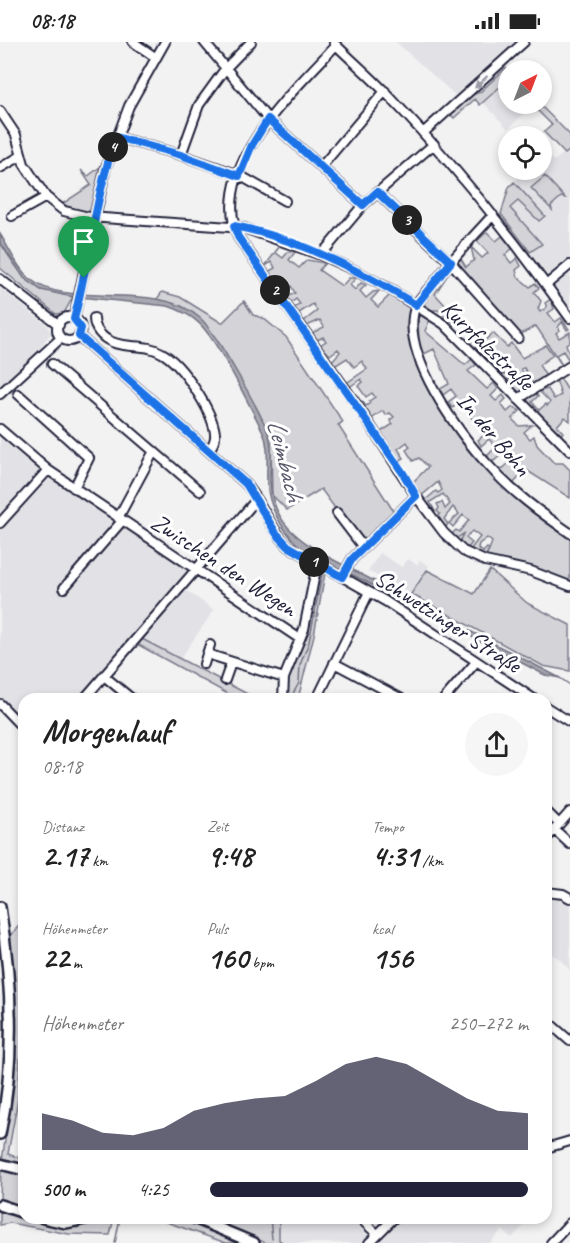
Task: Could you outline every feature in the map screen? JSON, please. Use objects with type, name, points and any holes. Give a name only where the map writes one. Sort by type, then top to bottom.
[{"type":"main road","points":[[0,907],[10,986],[11,1034],[7,1095],[0,1134]]},
{"type":"main road","points":[[0,1164],[18,1168]]},
{"type":"main road","points":[[2,1208],[18,1212]]},
{"type":"main road","points":[[208,1224],[254,1243]]},
{"type":"street","points":[[133,42],[154,57]]},
{"type":"street","points":[[74,319],[93,218],[116,137],[154,57],[165,42]]},
{"type":"street","points":[[204,42],[268,119],[363,205]]},
{"type":"street","points":[[181,155],[199,105],[225,69],[251,42]]},
{"type":"street","points":[[423,133],[524,42]]},
{"type":"street","points":[[570,318],[493,215],[434,144],[385,91],[334,44],[268,119],[252,145],[239,176],[233,201],[234,226],[238,237],[403,473],[435,523],[463,551],[485,561],[531,571],[570,586]]},
{"type":"street","points":[[321,167],[385,91]]},
{"type":"street","points":[[0,111],[16,135],[21,156],[30,176],[46,197],[12,216]]},
{"type":"street","points":[[116,137],[181,155],[239,176],[285,201]]},
{"type":"street","points":[[321,255],[363,205],[434,144]]},
{"type":"street","points":[[0,168],[21,156]]},
{"type":"street","points":[[377,192],[451,262],[518,338]]},
{"type":"street","name":"Kurpfalzstraße","points":[[46,197],[64,211],[93,218],[234,226],[275,237],[321,255],[388,288],[416,305],[455,334],[570,451]]},
{"type":"street","points":[[416,305],[493,215]]},
{"type":"street","points":[[546,285],[570,265]]},
{"type":"street","points":[[0,279],[59,324],[61,338]]},
{"type":"street","name":"In der Bohn","points":[[416,305],[415,347],[424,373],[462,434],[489,467],[522,498],[570,533]]},
{"type":"street","points":[[59,324],[67,318],[74,319],[81,328],[79,336],[70,341],[61,338]]},
{"type":"street","points":[[94,318],[96,329],[105,338],[118,344],[154,349],[182,370],[212,423],[214,442],[209,450]]},
{"type":"street","name":"Schwetzinger Straße","points":[[79,336],[209,450],[257,499],[281,539],[321,566],[343,574],[525,693]]},
{"type":"street","points":[[0,394],[61,338]]},
{"type":"street","points":[[52,364],[200,491]]},
{"type":"street","points":[[518,399],[570,366]]},
{"type":"street","points":[[18,394],[89,458],[74,488]]},
{"type":"street","name":"Zwischen den Wegen","points":[[0,429],[48,470],[195,571],[300,639],[321,566]]},
{"type":"street","points":[[120,520],[154,452]]},
{"type":"street","points":[[0,523],[48,470]]},
{"type":"street","points":[[343,574],[363,547],[416,496]]},
{"type":"street","points":[[89,693],[257,499]]},
{"type":"street","points":[[337,513],[363,547]]},
{"type":"street","name":"Zwischen den Wegen","points":[[64,588],[120,520]]},
{"type":"street","points":[[320,693],[369,592]]},
{"type":"street","points":[[283,693],[284,678],[300,639]]},
{"type":"street","points":[[204,664],[210,645]]},
{"type":"street","points":[[207,654],[284,678]]},
{"type":"street","points":[[449,693],[476,662]]},
{"type":"street","points":[[225,680],[231,663]]},
{"type":"street","points":[[334,663],[391,693]]},
{"type":"street","points":[[104,676],[125,693]]},
{"type":"street","points":[[0,704],[18,723]]},
{"type":"street","points":[[552,711],[570,722]]},
{"type":"street","points":[[552,832],[570,812]]},
{"type":"street","points":[[552,820],[570,844]]},
{"type":"street","points":[[552,893],[570,898]]},
{"type":"street","points":[[552,1025],[570,1041]]},
{"type":"street","points":[[552,1146],[570,1141]]},
{"type":"street","points":[[551,1243],[570,1223]]},
{"type":"street","points":[[366,1224],[377,1234]]},
{"type":"street","points":[[369,1243],[388,1224]]},
{"type":"shaded area","points":[[396,42],[515,42],[455,95]]},
{"type":"shaded area","points":[[498,75],[498,89],[480,105],[475,99],[454,118],[449,113],[469,96],[480,92]]},
{"type":"shaded area","points":[[498,88],[498,114],[524,114],[511,126],[505,126],[483,102]]},
{"type":"shaded area","points":[[541,114],[549,114],[570,135],[570,150],[565,154],[552,140],[552,125]]},
{"type":"shaded area","points":[[570,148],[570,307],[500,213],[504,209],[509,187],[516,180],[552,180],[552,159],[554,161]]},
{"type":"shaded area","points":[[100,167],[90,210],[86,213],[62,204],[91,185],[81,170],[88,176]]},
{"type":"shaded area","points":[[540,180],[549,180],[565,198],[561,197],[551,206],[552,210],[531,188]]},
{"type":"shaded area","points":[[514,182],[545,216],[539,221],[518,201],[510,208],[542,244],[530,252],[501,214],[509,187]]},
{"type":"shaded area","points":[[487,232],[496,241],[502,236],[513,248],[505,255],[511,263],[517,258],[521,266],[516,270],[518,277],[530,287],[535,283],[539,288],[534,292],[541,301],[538,309],[540,312],[547,307],[545,303],[551,299],[554,309],[548,313],[555,322],[561,318],[569,329],[567,330],[562,322],[558,327],[560,330],[556,333],[559,338],[570,332],[570,341],[566,344],[570,357],[568,359],[563,351],[556,355],[563,367],[536,326],[519,335],[456,263],[461,259],[466,267],[474,260],[471,247],[482,258],[488,253],[477,241]]},
{"type":"shaded area","points":[[0,234],[25,274],[47,288],[67,293],[160,300],[181,306],[200,318],[228,357],[266,429],[271,444],[272,495],[281,519],[297,536],[330,558],[560,678],[545,675],[349,573],[323,562],[302,549],[278,519],[269,495],[267,450],[263,432],[225,360],[200,324],[185,313],[168,306],[69,296],[41,290],[24,278],[0,242]]},
{"type":"shaded area","points":[[0,242],[15,265],[29,280],[47,290],[73,297],[64,313],[56,314],[0,268]]},
{"type":"shaded area","points":[[296,251],[289,260],[299,268],[307,260],[325,263],[319,270],[342,286],[349,278],[356,278],[350,285],[355,290],[361,283],[366,285],[360,291],[366,298],[373,292],[379,291],[371,300],[378,307],[390,295],[406,304],[412,311],[414,355],[430,391],[463,444],[487,470],[541,516],[570,537],[570,582],[531,568],[486,558],[492,542],[487,538],[479,544],[478,548],[483,552],[489,549],[485,557],[470,550],[480,537],[472,531],[466,538],[472,543],[467,549],[459,543],[463,534],[457,538],[452,534],[456,530],[459,532],[469,520],[463,515],[453,527],[449,523],[459,514],[453,507],[444,519],[448,524],[445,528],[436,518],[440,514],[437,511],[439,508],[437,504],[442,502],[445,509],[450,504],[443,494],[430,502],[435,511],[432,513],[423,502],[436,491],[438,493],[442,490],[438,482],[420,497],[413,482],[428,467],[419,458],[413,461],[406,450],[410,447],[407,442],[398,449],[404,458],[399,461],[379,433],[393,424],[390,420],[394,417],[390,413],[386,415],[383,411],[370,420],[359,403],[362,401],[366,406],[375,397],[372,393],[366,397],[358,386],[363,382],[361,379],[348,388],[345,384],[367,369],[362,361],[354,367],[347,358],[333,367],[330,363],[340,352],[338,349],[330,355],[320,345],[326,341],[323,337],[317,340],[312,333],[324,327],[320,320],[307,326],[304,321],[317,311],[313,304],[299,313],[293,309],[300,304],[296,299],[290,304],[287,297],[295,293],[291,286],[281,292],[266,273],[275,268],[272,262],[265,266],[275,252],[283,258],[288,252]]},
{"type":"shaded area","points":[[443,273],[447,276],[435,294],[459,320],[455,324],[438,310],[428,310],[423,306]]},
{"type":"shaded area","points":[[0,288],[47,325],[51,333],[39,349],[0,387]]},
{"type":"shaded area","points":[[162,292],[180,297],[222,323],[244,301],[253,315],[263,318],[286,337],[343,422],[338,425],[394,512],[361,544],[321,489],[287,510],[272,495],[271,442],[264,424],[217,340],[181,306],[157,299]]},
{"type":"shaded area","points":[[423,314],[430,319],[425,331],[465,365],[472,359],[476,365],[468,371],[487,389],[494,383],[498,389],[491,396],[496,401],[503,395],[506,399],[501,404],[507,412],[513,407],[520,411],[512,419],[519,426],[532,425],[524,432],[530,439],[534,436],[537,445],[554,463],[563,463],[570,470],[570,498],[526,470],[512,485],[499,472],[509,463],[502,454],[494,461],[488,460],[488,455],[496,447],[489,439],[481,446],[478,440],[484,435],[461,403],[452,408],[448,402],[456,396],[451,389],[443,395],[440,389],[449,384],[434,349],[424,354],[419,346],[418,318]]},
{"type":"shaded area","points":[[493,333],[507,347],[511,343],[522,358],[546,345],[553,355],[539,365],[547,378],[534,386],[524,368],[521,369],[529,383],[524,392],[517,394],[505,382],[509,379],[506,374],[498,375],[488,365],[493,360],[491,358],[487,362],[466,341],[468,339],[484,341]]},
{"type":"shaded area","points":[[560,378],[567,389],[570,387],[570,421],[565,417],[557,426],[563,432],[559,438],[522,401],[534,393],[538,396],[532,402],[539,410],[546,404],[547,406],[550,402],[539,391],[548,389],[554,399],[561,395],[556,380]]},
{"type":"shaded area","points":[[0,424],[63,483],[195,568],[183,588],[214,610],[180,659],[137,638],[89,693],[18,693],[18,732],[0,712]]},
{"type":"shaded area","points":[[380,553],[402,567],[408,559],[417,565],[420,560],[429,566],[411,594],[368,571]]},
{"type":"shaded area","points":[[321,570],[325,573],[314,635],[300,693],[283,693]]},
{"type":"shaded area","points":[[427,570],[474,594],[490,570],[527,603],[570,625],[570,671],[543,666],[411,594]]},
{"type":"shaded area","points":[[142,639],[246,693],[226,693],[137,644]]},
{"type":"shaded area","points":[[552,890],[570,894],[570,970],[552,954]]},
{"type":"shaded area","points":[[18,927],[18,1099],[8,1154],[18,1157],[18,1165],[2,1161],[10,1105],[14,1049],[14,993],[9,937]]},
{"type":"shaded area","points":[[1,1167],[18,1171],[18,1207],[0,1201]]},
{"type":"shaded area","points":[[0,1212],[18,1216],[18,1224],[58,1224],[77,1228],[85,1224],[113,1224],[110,1235],[69,1234],[10,1223],[0,1225]]},
{"type":"shaded area","points":[[172,1224],[197,1224],[245,1243],[226,1243]]},
{"type":"shaded area","points":[[220,1224],[279,1224],[279,1240],[284,1243],[266,1243]]},
{"type":"shaded area","points":[[279,1224],[378,1224],[362,1243],[287,1243],[279,1239]]},
{"type":"shaded area","points":[[395,1224],[525,1224],[512,1238],[502,1230],[490,1243],[378,1243]]},
{"type":"waterway","points":[[293,693],[299,683],[300,665],[309,642],[323,570]]},
{"type":"waterway","name":"Leimbach","points":[[560,678],[570,685]]},
{"type":"waterway","points":[[115,1243],[119,1224]]},
{"type":"waterway","points":[[271,1224],[272,1239]]},
{"type":"route","points":[[268,119],[363,205],[377,192],[451,262],[416,305],[352,269],[321,255],[275,237],[234,226],[238,237],[359,408],[416,496],[352,559],[342,577],[299,554],[276,533],[257,499],[233,471],[90,343],[79,336],[80,324],[74,319],[84,278],[93,218],[116,137],[181,155],[239,176],[252,145],[268,119]]}]
